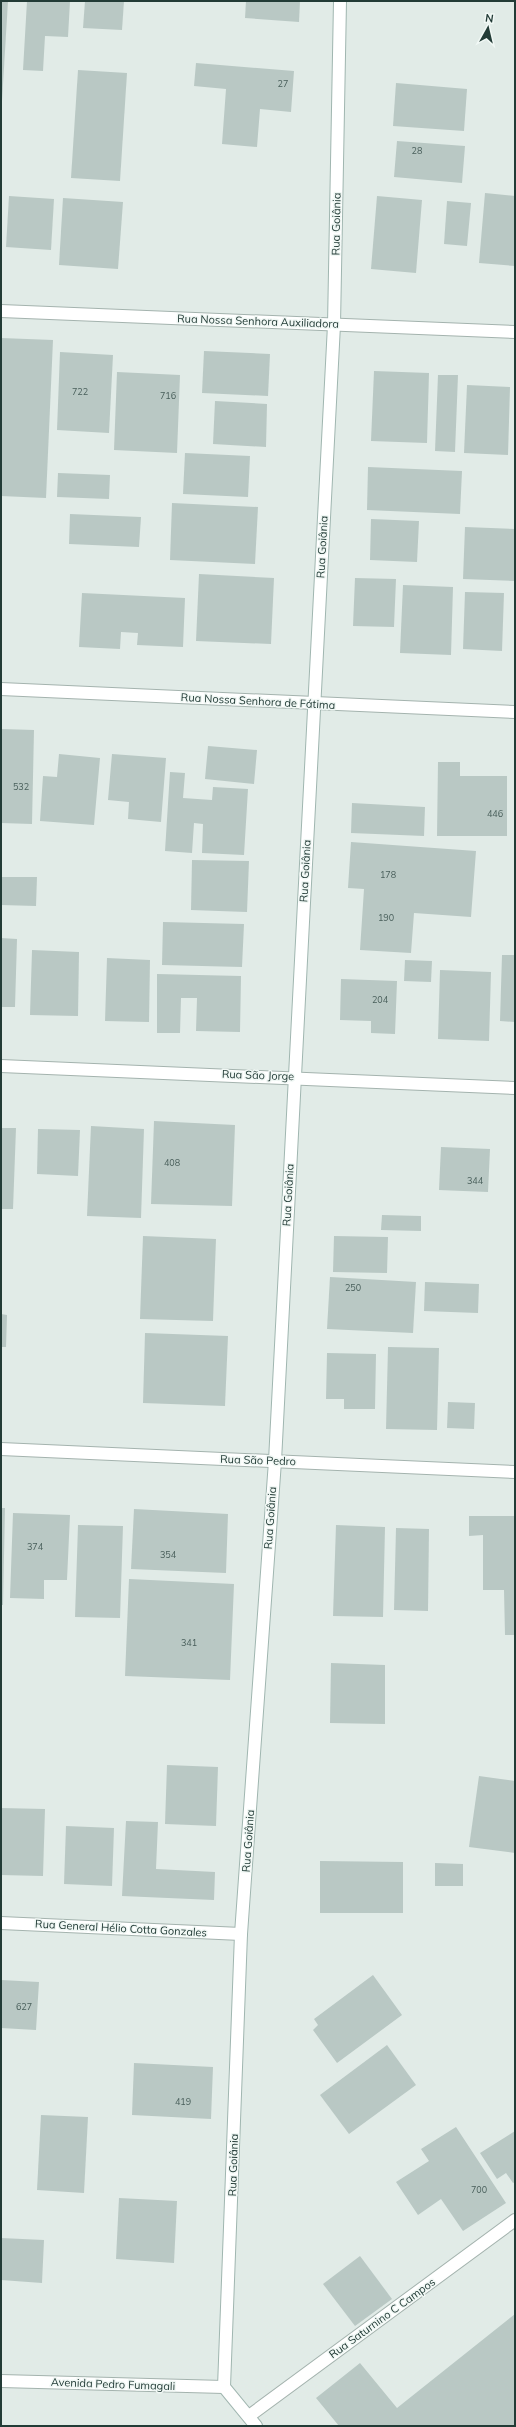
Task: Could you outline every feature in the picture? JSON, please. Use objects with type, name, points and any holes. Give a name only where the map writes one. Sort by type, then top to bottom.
[{"type":"street","name":"Rua Goiânia","points":[[224,2388],[241,1934],[274,1461],[334,325],[340,1]]},
{"type":"street","name":"Rua Nossa Senhora Auxiliadora","points":[[1,311],[515,332]]},
{"type":"street","name":"Rua Nossa Senhora de Fátima","points":[[1,689],[515,712]]},
{"type":"street","name":"Rua São Jorge","points":[[1,1066],[294,1077],[515,1088]]},
{"type":"street","name":"Rua São Pedro","points":[[1,1450],[515,1472]]},
{"type":"street","name":"Rua General Hélio Cotta Gonzales","points":[[1,1922],[241,1934]]},
{"type":"street","name":"Rua Saturnino C Campos","points":[[252,2421],[515,2220]]},
{"type":"street","name":"Avenida Pedro Fumagali","points":[[1,2380],[224,2388]]},
{"type":"street","points":[[224,2388],[252,2421]]},
{"type":"building","points":[[1,1],[8,1],[2,101],[1,100]]},
{"type":"building","points":[[27,1],[70,1],[68,37],[45,36],[43,71],[23,70]]},
{"type":"building","points":[[85,1],[124,1],[122,30],[83,28]]},
{"type":"building","points":[[246,1],[300,1],[299,22],[245,18]]},
{"type":"building","points":[[196,63],[294,71],[291,112],[260,109],[257,147],[222,144],[226,89],[194,86]]},
{"type":"building","points":[[78,70],[127,73],[120,181],[71,178]]},
{"type":"building","points":[[396,83],[467,89],[464,131],[393,126]]},
{"type":"building","points":[[397,141],[465,146],[462,183],[394,177]]},
{"type":"building","points":[[485,193],[515,196],[515,266],[479,263]]},
{"type":"building","points":[[9,196],[54,199],[51,250],[6,247]]},
{"type":"building","points":[[377,196],[422,200],[416,273],[371,269]]},
{"type":"building","points":[[63,198],[123,202],[118,269],[59,265]]},
{"type":"building","points":[[447,201],[471,203],[467,246],[444,244]]},
{"type":"building","points":[[1,338],[53,340],[46,498],[1,496]]},
{"type":"building","points":[[204,351],[270,354],[268,396],[202,393]]},
{"type":"building","points":[[60,352],[113,355],[109,433],[57,430]]},
{"type":"building","points":[[374,371],[429,373],[427,443],[371,441]]},
{"type":"building","points":[[117,372],[180,375],[177,453],[114,450]]},
{"type":"building","points":[[438,375],[458,375],[455,452],[435,451]]},
{"type":"building","points":[[467,385],[510,387],[508,455],[464,453]]},
{"type":"building","points":[[215,401],[267,404],[266,447],[213,444]]},
{"type":"building","points":[[185,453],[250,456],[248,497],[183,494]]},
{"type":"building","points":[[368,467],[462,471],[460,514],[367,510]]},
{"type":"building","points":[[58,473],[110,475],[109,499],[57,497]]},
{"type":"building","points":[[172,503],[258,507],[255,564],[170,560]]},
{"type":"building","points":[[70,514],[141,517],[139,547],[69,544]]},
{"type":"building","points":[[371,519],[419,521],[417,562],[370,560]]},
{"type":"building","points":[[465,527],[515,529],[515,581],[463,579]]},
{"type":"building","points":[[199,574],[274,578],[271,644],[196,641]]},
{"type":"building","points":[[355,578],[396,579],[394,627],[353,626]]},
{"type":"building","points":[[403,585],[453,587],[451,655],[400,653]]},
{"type":"building","points":[[465,592],[504,593],[502,651],[463,649]]},
{"type":"building","points":[[82,593],[185,598],[183,647],[137,645],[138,633],[121,632],[120,649],[79,647]]},
{"type":"building","points":[[1,729],[34,730],[32,824],[1,823]]},
{"type":"building","points":[[208,746],[257,750],[254,784],[205,779]]},
{"type":"building","points":[[59,754],[100,758],[94,825],[40,821],[43,776],[57,777]]},
{"type":"building","points":[[112,754],[166,758],[161,822],[128,819],[129,802],[108,800]]},
{"type":"building","points":[[438,762],[460,762],[460,776],[507,776],[507,836],[437,836]]},
{"type":"building","points":[[170,772],[185,773],[183,798],[212,800],[213,787],[248,789],[244,855],[202,853],[203,824],[194,823],[192,853],[165,851]]},
{"type":"building","points":[[352,803],[425,807],[424,836],[351,833]]},
{"type":"building","points":[[351,842],[476,851],[471,917],[414,913],[411,953],[360,950],[364,889],[348,888]]},
{"type":"building","points":[[192,860],[249,861],[247,912],[191,910]]},
{"type":"building","points":[[1,877],[37,877],[36,906],[1,905]]},
{"type":"building","points":[[163,922],[244,924],[242,967],[162,965]]},
{"type":"building","points":[[1,938],[17,939],[15,1007],[1,1007]]},
{"type":"building","points":[[32,950],[79,952],[78,1016],[30,1015]]},
{"type":"building","points":[[502,955],[515,955],[515,1022],[500,1021]]},
{"type":"building","points":[[107,958],[150,960],[149,1022],[105,1021]]},
{"type":"building","points":[[405,960],[432,961],[431,982],[404,981]]},
{"type":"building","points":[[440,970],[491,972],[489,1041],[438,1039]]},
{"type":"building","points":[[157,974],[241,976],[240,1032],[196,1031],[197,998],[181,998],[180,1033],[157,1033]]},
{"type":"building","points":[[341,979],[397,981],[395,1034],[371,1033],[371,1021],[340,1020]]},
{"type":"building","points":[[154,1121],[235,1125],[232,1206],[151,1204]]},
{"type":"building","points":[[91,1126],[144,1129],[141,1218],[87,1216]]},
{"type":"building","points":[[1,1128],[16,1128],[13,1209],[1,1209]]},
{"type":"building","points":[[38,1129],[80,1130],[78,1176],[37,1174]]},
{"type":"building","points":[[441,1147],[490,1149],[488,1192],[439,1190]]},
{"type":"building","points":[[382,1215],[421,1216],[421,1231],[381,1230]]},
{"type":"building","points":[[143,1236],[216,1239],[213,1321],[140,1319]]},
{"type":"building","points":[[334,1236],[388,1237],[387,1273],[333,1272]]},
{"type":"building","points":[[330,1277],[416,1282],[413,1333],[327,1329]]},
{"type":"building","points":[[425,1282],[479,1284],[478,1313],[424,1311]]},
{"type":"building","points":[[1,1314],[7,1315],[6,1347],[1,1347]]},
{"type":"building","points":[[145,1333],[228,1336],[225,1406],[143,1403]]},
{"type":"building","points":[[388,1347],[439,1348],[437,1430],[386,1429]]},
{"type":"building","points":[[327,1353],[376,1354],[375,1409],[344,1409],[344,1399],[326,1399]]},
{"type":"building","points":[[448,1402],[475,1403],[474,1429],[447,1428]]},
{"type":"building","points":[[1,1508],[5,1508],[3,1605],[1,1605]]},
{"type":"building","points":[[134,1509],[228,1514],[226,1573],[131,1569]]},
{"type":"building","points":[[13,1513],[70,1515],[67,1580],[44,1580],[44,1599],[10,1598]]},
{"type":"building","points":[[469,1516],[515,1516],[515,1635],[505,1635],[504,1590],[483,1590],[483,1535],[469,1536]]},
{"type":"building","points":[[78,1525],[123,1526],[120,1618],[75,1617]]},
{"type":"building","points":[[336,1525],[385,1527],[383,1617],[333,1616]]},
{"type":"building","points":[[396,1528],[429,1529],[428,1611],[394,1610]]},
{"type":"building","points":[[129,1579],[234,1584],[230,1680],[125,1676]]},
{"type":"building","points":[[331,1663],[385,1665],[385,1724],[330,1723]]},
{"type":"building","points":[[167,1765],[218,1767],[216,1826],[165,1824]]},
{"type":"building","points":[[479,1776],[515,1781],[515,1853],[469,1847]]},
{"type":"building","points":[[1,1808],[45,1809],[43,1876],[1,1875]]},
{"type":"building","points":[[126,1821],[158,1822],[156,1869],[215,1872],[214,1900],[122,1896]]},
{"type":"building","points":[[66,1826],[114,1828],[112,1886],[64,1884]]},
{"type":"building","points":[[320,1861],[403,1862],[403,1913],[320,1913]]},
{"type":"building","points":[[435,1863],[463,1864],[463,1886],[435,1886]]},
{"type":"building","points":[[373,1975],[402,2015],[337,2063],[313,2030],[318,2025],[314,2019]]},
{"type":"building","points":[[1,1980],[39,1982],[36,2030],[1,2028]]},
{"type":"building","points":[[387,2045],[416,2085],[349,2134],[320,2095]]},
{"type":"building","points":[[134,2063],[213,2067],[211,2119],[132,2115]]},
{"type":"building","points":[[41,2115],[88,2117],[84,2193],[37,2190]]},
{"type":"building","points":[[456,2127],[506,2203],[463,2231],[441,2199],[418,2215],[396,2182],[429,2161],[421,2149]]},
{"type":"building","points":[[515,2131],[515,2182],[513,2183],[506,2173],[497,2179],[480,2153]]},
{"type":"building","points":[[119,2198],[177,2201],[174,2263],[116,2259]]},
{"type":"building","points":[[1,2238],[44,2240],[42,2283],[1,2280]]},
{"type":"building","points":[[360,2256],[392,2299],[355,2326],[323,2284]]},
{"type":"building","points":[[515,2314],[515,2426],[339,2426],[316,2398],[360,2363],[397,2408]]}]
